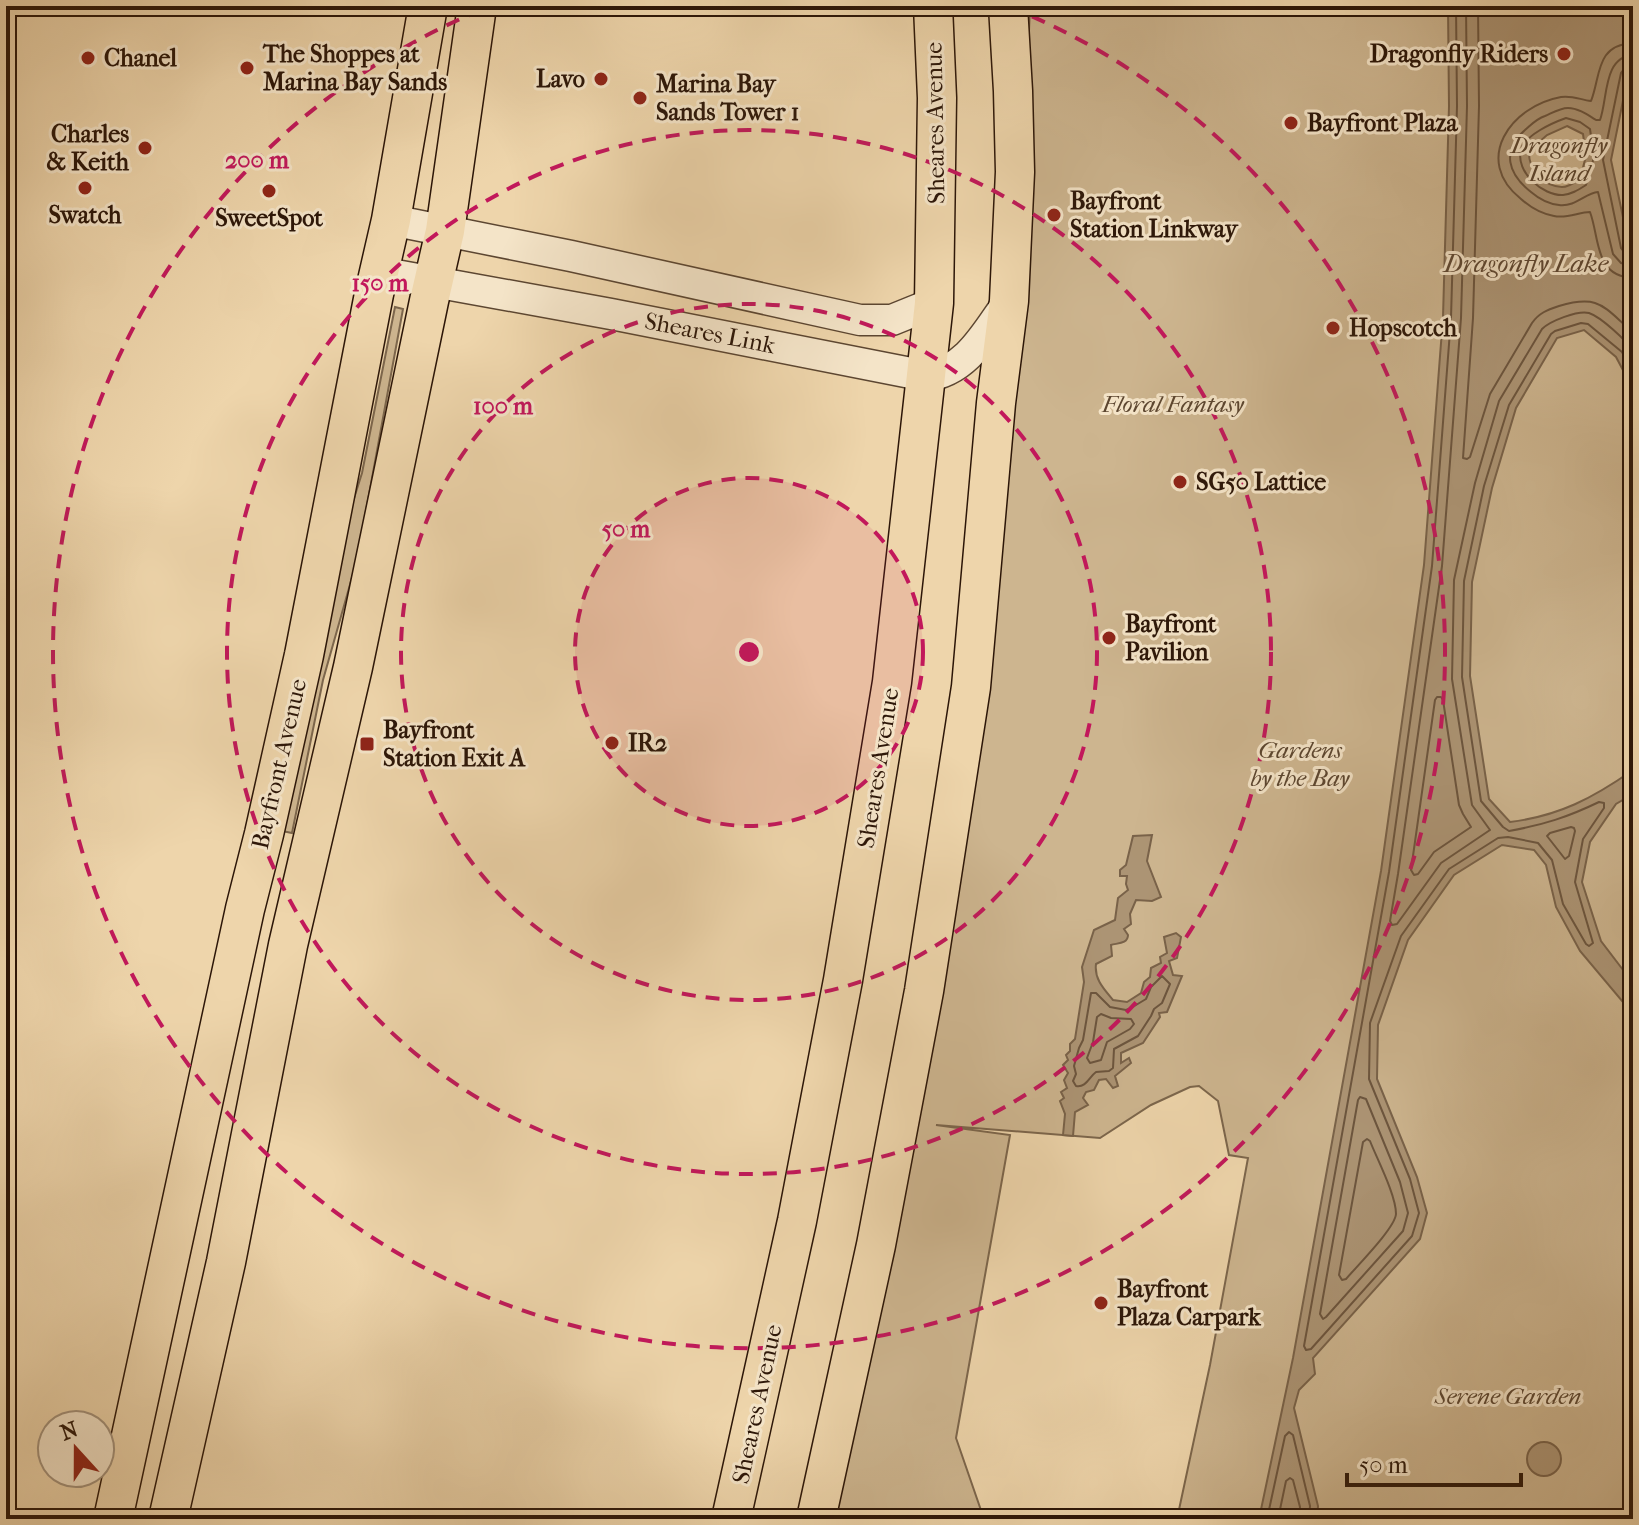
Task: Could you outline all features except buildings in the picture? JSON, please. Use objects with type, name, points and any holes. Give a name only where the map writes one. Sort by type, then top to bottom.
[{"type":"main road","name":"Bayfront Avenue","points":[[113,1519],[245,909],[304,655],[391,220],[428,6]]},
{"type":"main road","name":"Bayfront Avenue","points":[[168,1519],[226,1262],[288,945],[353,667],[445,231],[477,6]]},
{"type":"main road","name":"Sheares Avenue","points":[[731,1519],[797,1221],[843,980],[892,682],[934,303],[937,98],[933,6]]},
{"type":"main road","points":[[816,1519],[876,1245],[924,991],[971,687],[996,403],[1009,301],[1015,172],[1008,6]]},
{"type":"street","name":"Sheares Link","points":[[391,220],[860,320],[892,320],[934,303]]},
{"type":"street","name":"Sheares Link","points":[[379,272],[926,376]]},
{"type":"street","points":[[926,376],[954,368],[966,358],[1009,301]]},
{"type":"green space","name":"Gardens by the Bay","points":[[1030,6],[1633,6],[1633,1519],[1177,1519],[1210,1365],[1248,1158],[1229,1155],[1218,1101],[1199,1086],[1151,1105],[1100,1138],[936,1125],[1010,1135],[956,1438],[984,1519],[832,1519],[930,998],[1013,425]]},
{"type":"green space","points":[[395,307],[403,309],[359,549],[323,680],[292,833],[282,831],[339,546],[362,473]]},
{"type":"water","name":"Dragonfly Lake","points":[[1448,6],[1633,6],[1633,68],[1628,76],[1611,160],[1633,265],[1633,389],[1616,357],[1584,330],[1557,338],[1516,408],[1492,488],[1472,582],[1470,676],[1489,799],[1510,822],[1575,804],[1633,770],[1633,794],[1616,804],[1590,842],[1582,882],[1601,941],[1633,983],[1633,1014],[1580,951],[1556,907],[1546,865],[1534,850],[1502,845],[1454,875],[1408,940],[1378,1025],[1377,1079],[1417,1177],[1427,1213],[1420,1239],[1313,1358],[1315,1374],[1299,1390],[1294,1408],[1318,1506],[1317,1519],[1259,1519],[1293,1358],[1381,871],[1424,565],[1443,317],[1449,106]],"holes":[[[1567,126],[1583,134],[1586,156],[1580,179],[1562,187],[1543,180],[1531,164],[1529,151],[1547,135]]]},
{"type":"water","points":[[1152,835],[1147,861],[1161,897],[1152,901],[1136,900],[1130,914],[1131,924],[1124,929],[1128,938],[1111,945],[1112,956],[1096,964],[1097,974],[1100,984],[1113,1000],[1127,1002],[1141,993],[1144,982],[1150,977],[1151,968],[1161,963],[1160,957],[1167,953],[1164,937],[1176,933],[1181,937],[1177,958],[1169,961],[1173,975],[1182,976],[1167,1012],[1159,1013],[1160,1017],[1143,1043],[1121,1053],[1121,1063],[1129,1058],[1131,1063],[1115,1076],[1118,1086],[1113,1088],[1106,1079],[1099,1080],[1094,1090],[1086,1092],[1083,1098],[1088,1105],[1075,1112],[1073,1136],[1063,1135],[1065,1114],[1060,1101],[1064,1098],[1061,1092],[1067,1088],[1064,1080],[1068,1073],[1063,1065],[1068,1060],[1066,1055],[1070,1044],[1075,1039],[1084,982],[1082,967],[1094,930],[1115,920],[1118,898],[1128,890],[1127,876],[1120,876],[1120,870],[1126,865],[1133,836]]},
{"type":"water","points":[[1544,1442],[1556,1447],[1561,1459],[1556,1471],[1544,1476],[1532,1471],[1527,1459],[1532,1447]]},
{"type":"place","name":"Dragonfly Riders","points":[[1564,54]]},
{"type":"place","name":"Chanel","points":[[88,58]]},
{"type":"place","name":"The Shoppes at Marina Bay Sands","points":[[247,68]]},
{"type":"place","name":"Lavo","points":[[601,79]]},
{"type":"place","name":"Marina Bay Sands Tower 1","points":[[640,98]]},
{"type":"place","name":"Bayfront Plaza","points":[[1291,123]]},
{"type":"place","name":"Charles & Keith","points":[[145,148]]},
{"type":"place","name":"Swatch","points":[[85,188]]},
{"type":"place","name":"SweetSpot","points":[[269,191]]},
{"type":"place","name":"Bayfront Station Linkway","points":[[1054,215]]},
{"type":"place","name":"Hopscotch","points":[[1333,328]]},
{"type":"place","name":"SG50 Lattice","points":[[1180,482]]},
{"type":"place","name":"Bayfront Pavilion","points":[[1109,638]]},
{"type":"place","name":"IR2","points":[[612,743]]},
{"type":"place","name":"Bayfront Station Exit A","points":[[367,744]]},
{"type":"place","name":"Bayfront Plaza Carpark","points":[[1101,1303]]},
{"type":"park label","name":"Dragonfly Island","points":[[1559,159]]},
{"type":"park label","name":"Floral Fantasy","points":[[1173,404]]},
{"type":"park label","name":"Serene Garden","points":[[1508,1396]]}]
